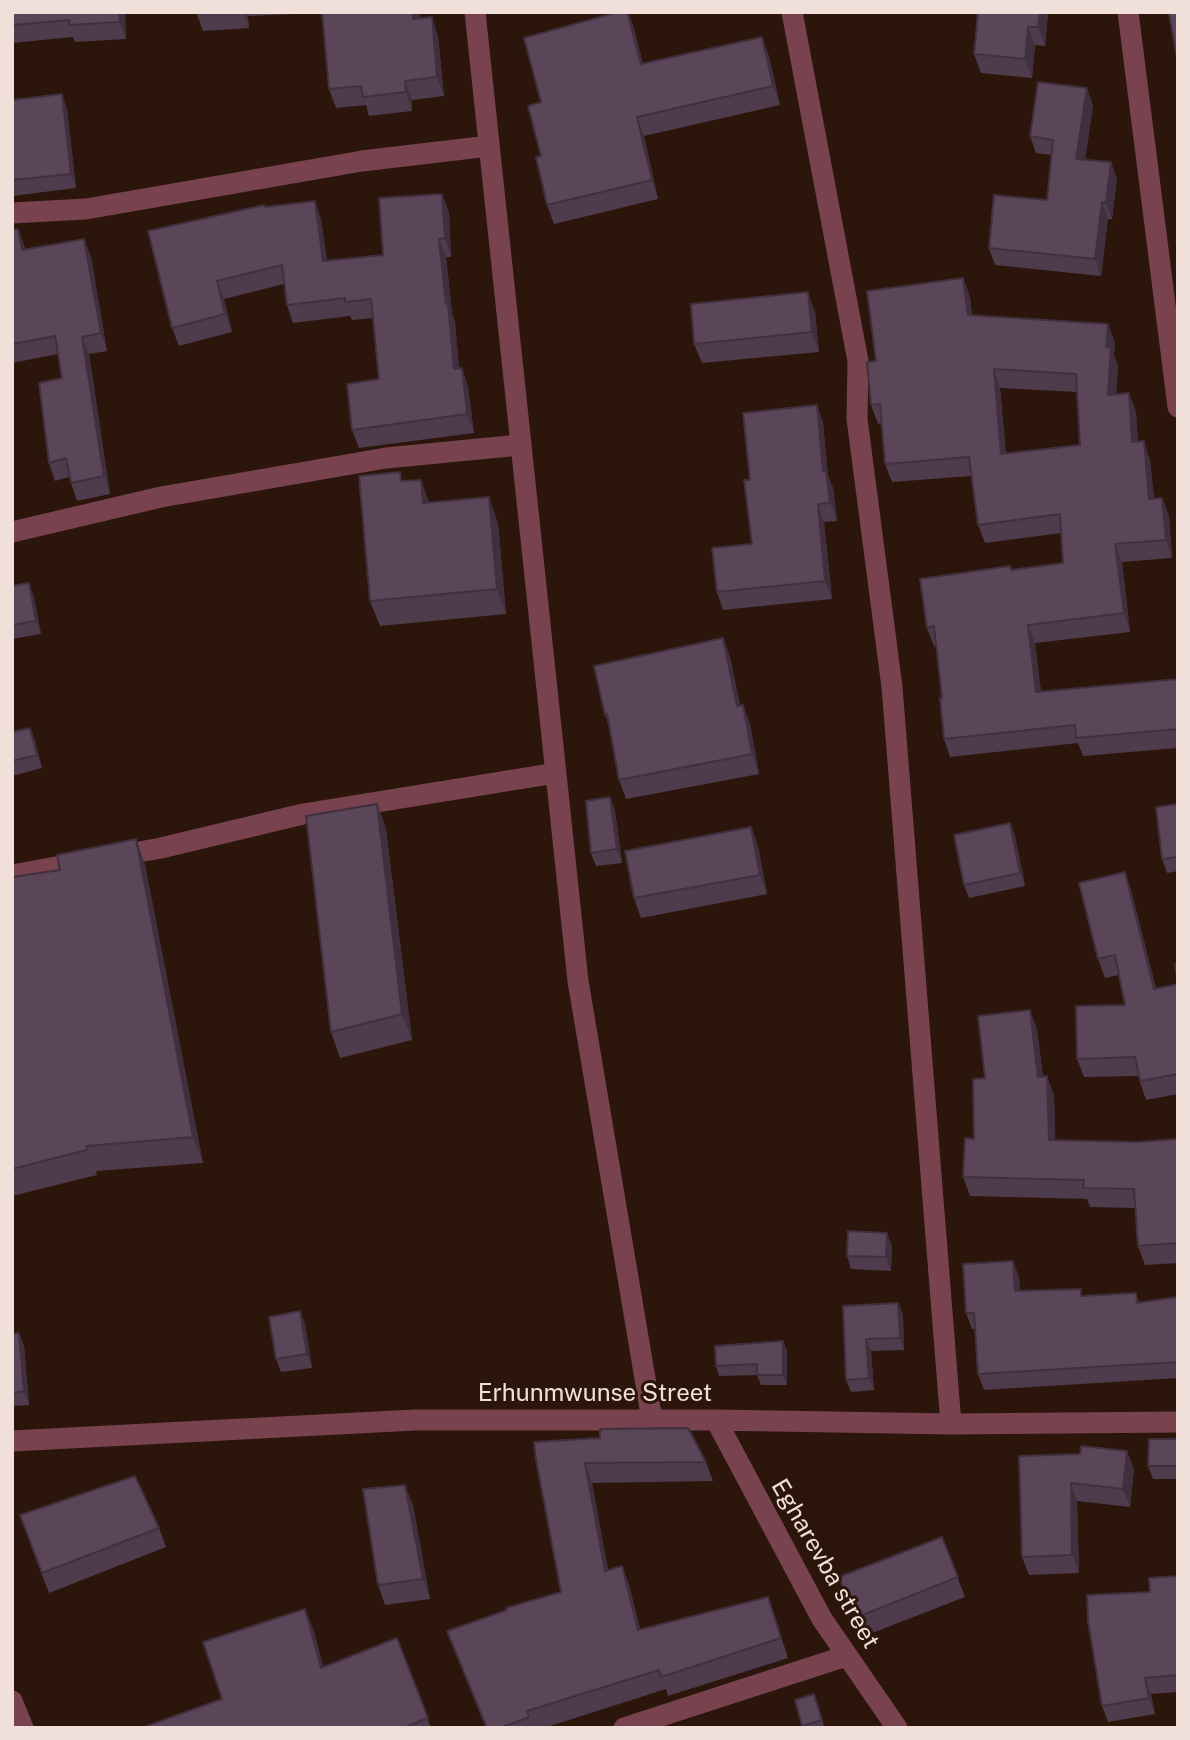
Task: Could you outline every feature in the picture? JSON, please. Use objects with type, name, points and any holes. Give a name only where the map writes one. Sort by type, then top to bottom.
[{"type":"street","points":[[475,12],[578,981],[652,1420]]},
{"type":"street","points":[[792,12],[858,361],[857,419],[892,687],[951,1424]]},
{"type":"street","points":[[1128,12],[1178,407]]},
{"type":"street","points":[[12,213],[86,209],[362,161],[489,146]]},
{"type":"street","points":[[12,532],[161,497],[386,457],[520,445]]},
{"type":"street","points":[[12,875],[161,848],[303,814],[556,773]]},
{"type":"street","name":"Erhunmwunse Street","points":[[12,1441],[415,1420],[716,1420],[951,1424],[1178,1422]]},
{"type":"street","name":"Egharevba street","points":[[716,1420],[822,1619],[897,1728]]},
{"type":"street","points":[[624,1728],[846,1656]]},
{"type":"street","points":[[12,1701],[23,1728]]},
{"type":"building","points":[[12,12],[119,12],[120,22],[69,25],[69,20],[12,25]]},
{"type":"building","points":[[322,12],[413,12],[413,19],[432,17],[437,77],[405,81],[406,92],[363,97],[361,86],[329,89]]},
{"type":"building","points":[[618,12],[627,12],[641,64],[762,37],[773,86],[637,117],[652,180],[547,205],[536,157],[541,156],[528,106],[541,102],[524,38]]},
{"type":"building","points":[[978,12],[1040,12],[1038,27],[1028,27],[1025,59],[974,54]]},
{"type":"building","points":[[1178,12],[1178,63],[1169,14]]},
{"type":"building","points":[[1038,82],[1087,88],[1076,159],[1111,162],[1106,203],[1102,202],[1095,259],[989,248],[994,195],[1047,200],[1053,140],[1030,136]]},
{"type":"building","points":[[62,94],[71,174],[12,180],[12,100]]},
{"type":"building","points":[[442,194],[445,238],[439,239],[446,304],[448,303],[454,369],[462,368],[467,414],[352,430],[347,384],[379,379],[371,299],[345,302],[345,298],[287,305],[282,265],[217,281],[225,314],[172,328],[148,231],[264,205],[315,201],[323,261],[383,255],[379,198]]},
{"type":"building","points":[[18,229],[22,250],[84,239],[101,333],[82,337],[104,476],[71,483],[66,458],[49,463],[39,383],[62,378],[55,336],[12,344],[12,230]]},
{"type":"building","points":[[963,278],[968,315],[1108,324],[1106,347],[1111,347],[1108,395],[1129,393],[1132,442],[1144,441],[1149,499],[1162,498],[1166,540],[1115,544],[1124,613],[1028,625],[1036,692],[1178,679],[1178,729],[1076,738],[1075,725],[944,739],[934,626],[927,628],[920,579],[1010,566],[1011,570],[1063,563],[1060,514],[978,525],[969,457],[885,464],[880,404],[871,405],[867,362],[876,361],[867,291]],"holes":[[[994,369],[1076,374],[1080,445],[1001,454]]]},
{"type":"building","points":[[808,292],[812,332],[694,344],[691,304]]},
{"type":"building","points":[[817,405],[823,471],[826,470],[830,503],[818,504],[825,581],[717,592],[712,548],[752,544],[744,480],[750,480],[743,413]]},
{"type":"building","points":[[400,472],[401,481],[421,480],[423,503],[489,497],[497,589],[370,601],[359,476]]},
{"type":"building","points":[[29,583],[36,621],[12,625],[12,586]]},
{"type":"building","points":[[723,638],[737,706],[743,705],[752,754],[619,780],[607,714],[605,715],[594,666]]},
{"type":"building","points":[[30,728],[37,755],[12,761],[12,732]]},
{"type":"building","points":[[610,797],[617,849],[591,853],[586,801]]},
{"type":"building","points":[[377,804],[402,1014],[331,1032],[306,816]]},
{"type":"building","points":[[1178,804],[1178,857],[1162,859],[1156,807]]},
{"type":"building","points":[[1010,823],[1020,873],[964,885],[954,835]]},
{"type":"building","points":[[751,827],[760,875],[634,898],[625,851]]},
{"type":"building","points":[[136,839],[193,1137],[86,1146],[87,1150],[12,1169],[12,877],[60,870],[57,855]]},
{"type":"building","points":[[1125,872],[1154,989],[1178,984],[1178,1074],[1140,1081],[1135,1057],[1077,1059],[1076,1006],[1125,1005],[1115,955],[1098,959],[1079,883]]},
{"type":"building","points":[[1178,963],[1178,984],[1175,964]]},
{"type":"building","points":[[1030,1010],[1038,1077],[1047,1076],[1049,1140],[1137,1142],[1178,1139],[1178,1243],[1138,1246],[1134,1189],[1083,1188],[1084,1180],[963,1177],[965,1138],[974,1139],[973,1079],[985,1078],[978,1016]]},
{"type":"building","points":[[848,1231],[887,1233],[886,1257],[847,1256]]},
{"type":"building","points":[[1013,1261],[1015,1291],[1081,1289],[1081,1296],[1136,1293],[1137,1303],[1178,1297],[1178,1362],[978,1374],[974,1313],[966,1313],[963,1264]]},
{"type":"building","points":[[898,1303],[900,1338],[866,1339],[869,1378],[846,1380],[843,1306]]},
{"type":"building","points":[[300,1311],[307,1354],[276,1359],[269,1317]]},
{"type":"building","points":[[19,1333],[24,1391],[12,1393],[12,1334]]},
{"type":"building","points":[[783,1341],[783,1375],[757,1375],[757,1364],[716,1366],[715,1346]]},
{"type":"building","points":[[688,1428],[706,1462],[585,1463],[605,1571],[622,1566],[638,1630],[768,1597],[781,1638],[661,1677],[659,1670],[527,1711],[529,1717],[500,1728],[487,1728],[447,1631],[507,1610],[506,1608],[561,1592],[534,1442],[600,1438],[600,1429]]},
{"type":"building","points":[[1149,1439],[1178,1439],[1178,1466],[1148,1466]]},
{"type":"building","points":[[1081,1446],[1127,1451],[1123,1489],[1071,1483],[1072,1555],[1022,1557],[1019,1456],[1080,1454]]},
{"type":"building","points":[[135,1476],[159,1528],[42,1573],[20,1515]]},
{"type":"building","points":[[405,1485],[423,1579],[378,1585],[363,1489]]},
{"type":"building","points":[[942,1537],[958,1577],[855,1618],[839,1577]]},
{"type":"building","points":[[1178,1576],[1178,1675],[1145,1678],[1149,1698],[1102,1706],[1088,1621],[1087,1595],[1150,1592],[1149,1578]]},
{"type":"building","points":[[305,1609],[321,1668],[397,1638],[428,1718],[403,1728],[141,1728],[222,1699],[203,1642]]},
{"type":"building","points":[[814,1694],[822,1720],[802,1726],[795,1700]]}]
